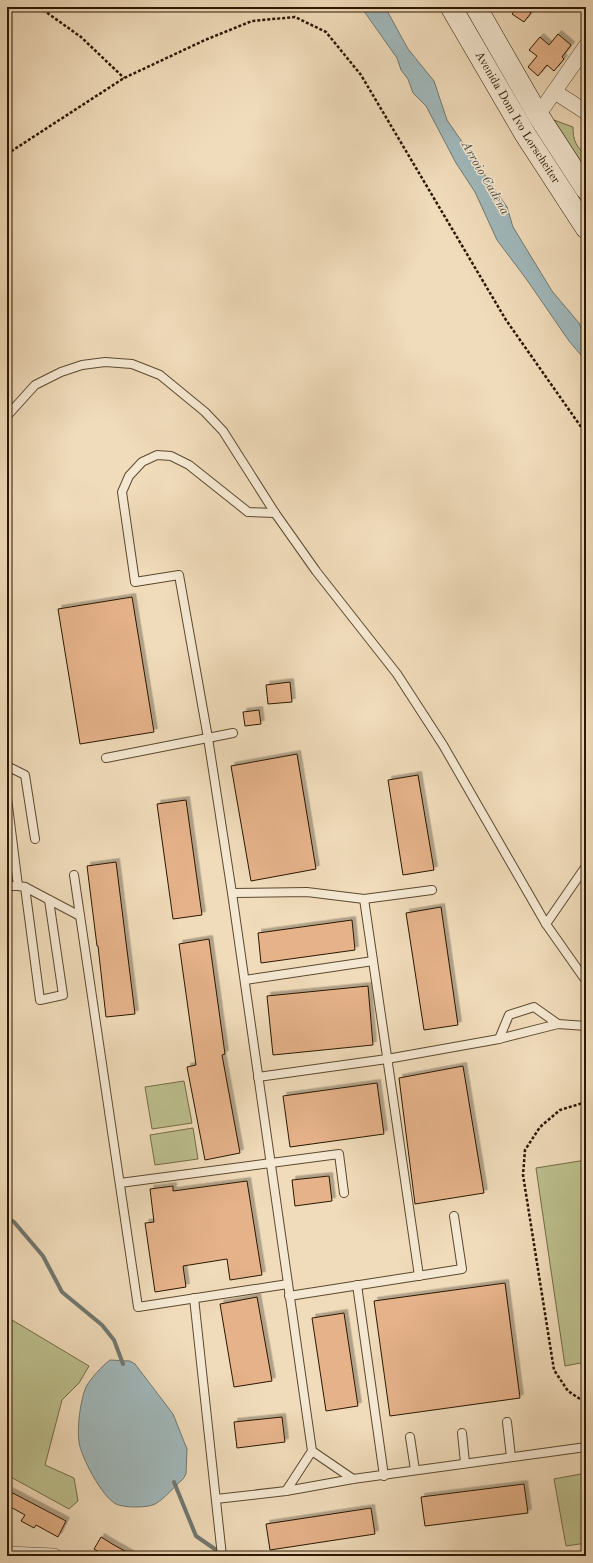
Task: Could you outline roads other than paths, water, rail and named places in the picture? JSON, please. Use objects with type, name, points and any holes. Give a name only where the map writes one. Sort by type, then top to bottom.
[{"type":"main road","name":"Avenida Dom Ivo Lorscheiter","points":[[451,7],[525,134],[586,228]]},
{"type":"main road","name":"Avenida Dom Ivo Lorscheiter","points":[[476,7],[538,115],[586,189]]},
{"type":"street","points":[[538,115],[586,46]]},
{"type":"street","points":[[555,92],[586,112]]},
{"type":"street","points":[[7,1554],[54,1556]]},
{"type":"lane","points":[[7,416],[35,385],[61,372],[82,365],[105,362],[132,364],[160,376],[204,412],[223,431],[275,512],[316,571],[397,674],[443,745],[546,924],[586,980]]},
{"type":"lane","points":[[275,512],[248,512],[189,465],[171,456],[157,455],[142,462],[129,476],[122,492],[135,582],[179,575],[208,738],[232,893],[312,1451],[286,1491]]},
{"type":"lane","points":[[106,758],[233,734]]},
{"type":"lane","points":[[7,766],[25,775],[35,839]]},
{"type":"lane","points":[[7,798],[40,1000],[63,996],[49,900]]},
{"type":"lane","points":[[546,924],[586,866]]},
{"type":"lane","points":[[74,875],[138,1307],[288,1284]]},
{"type":"lane","points":[[7,886],[21,887],[80,916]]},
{"type":"lane","points":[[232,893],[307,892],[364,899],[432,890]]},
{"type":"lane","points":[[364,899],[419,1276]]},
{"type":"lane","points":[[244,980],[373,961]]},
{"type":"lane","points":[[499,1039],[509,1015],[534,1007],[558,1024]]},
{"type":"lane","points":[[258,1076],[387,1058],[499,1039],[558,1024],[586,1026]]},
{"type":"lane","points":[[120,1183],[340,1154],[344,1193]]},
{"type":"lane","points":[[289,1296],[462,1269],[454,1216]]},
{"type":"lane","points":[[357,1285],[384,1476]]},
{"type":"lane","points":[[194,1298],[222,1556]]},
{"type":"lane","points":[[507,1422],[511,1457]]},
{"type":"lane","points":[[462,1433],[465,1463]]},
{"type":"lane","points":[[410,1437],[415,1470]]},
{"type":"lane","points":[[216,1499],[286,1491],[353,1479],[384,1476],[415,1470],[586,1446]]},
{"type":"lane","points":[[312,1451],[353,1479]]},
{"type":"water","name":"Arroio Cadena","points":[[361,7],[385,7],[408,49],[434,81],[447,120],[507,207],[513,227],[552,291],[579,323],[586,341],[586,361],[569,341],[527,280],[497,240],[475,192],[456,163],[426,106],[413,93],[408,79],[401,70],[397,58]]},
{"type":"water","points":[[110,1360],[130,1361],[135,1364],[173,1414],[187,1449],[186,1474],[183,1479],[162,1499],[152,1505],[130,1507],[116,1504],[110,1500],[93,1476],[81,1449],[78,1436],[84,1393],[86,1387],[94,1376]]},
{"type":"waterway","points":[[7,1218],[14,1222],[43,1256],[62,1292],[102,1325],[114,1340],[123,1364]]},
{"type":"waterway","points":[[174,1482],[196,1536],[222,1554]]}]
